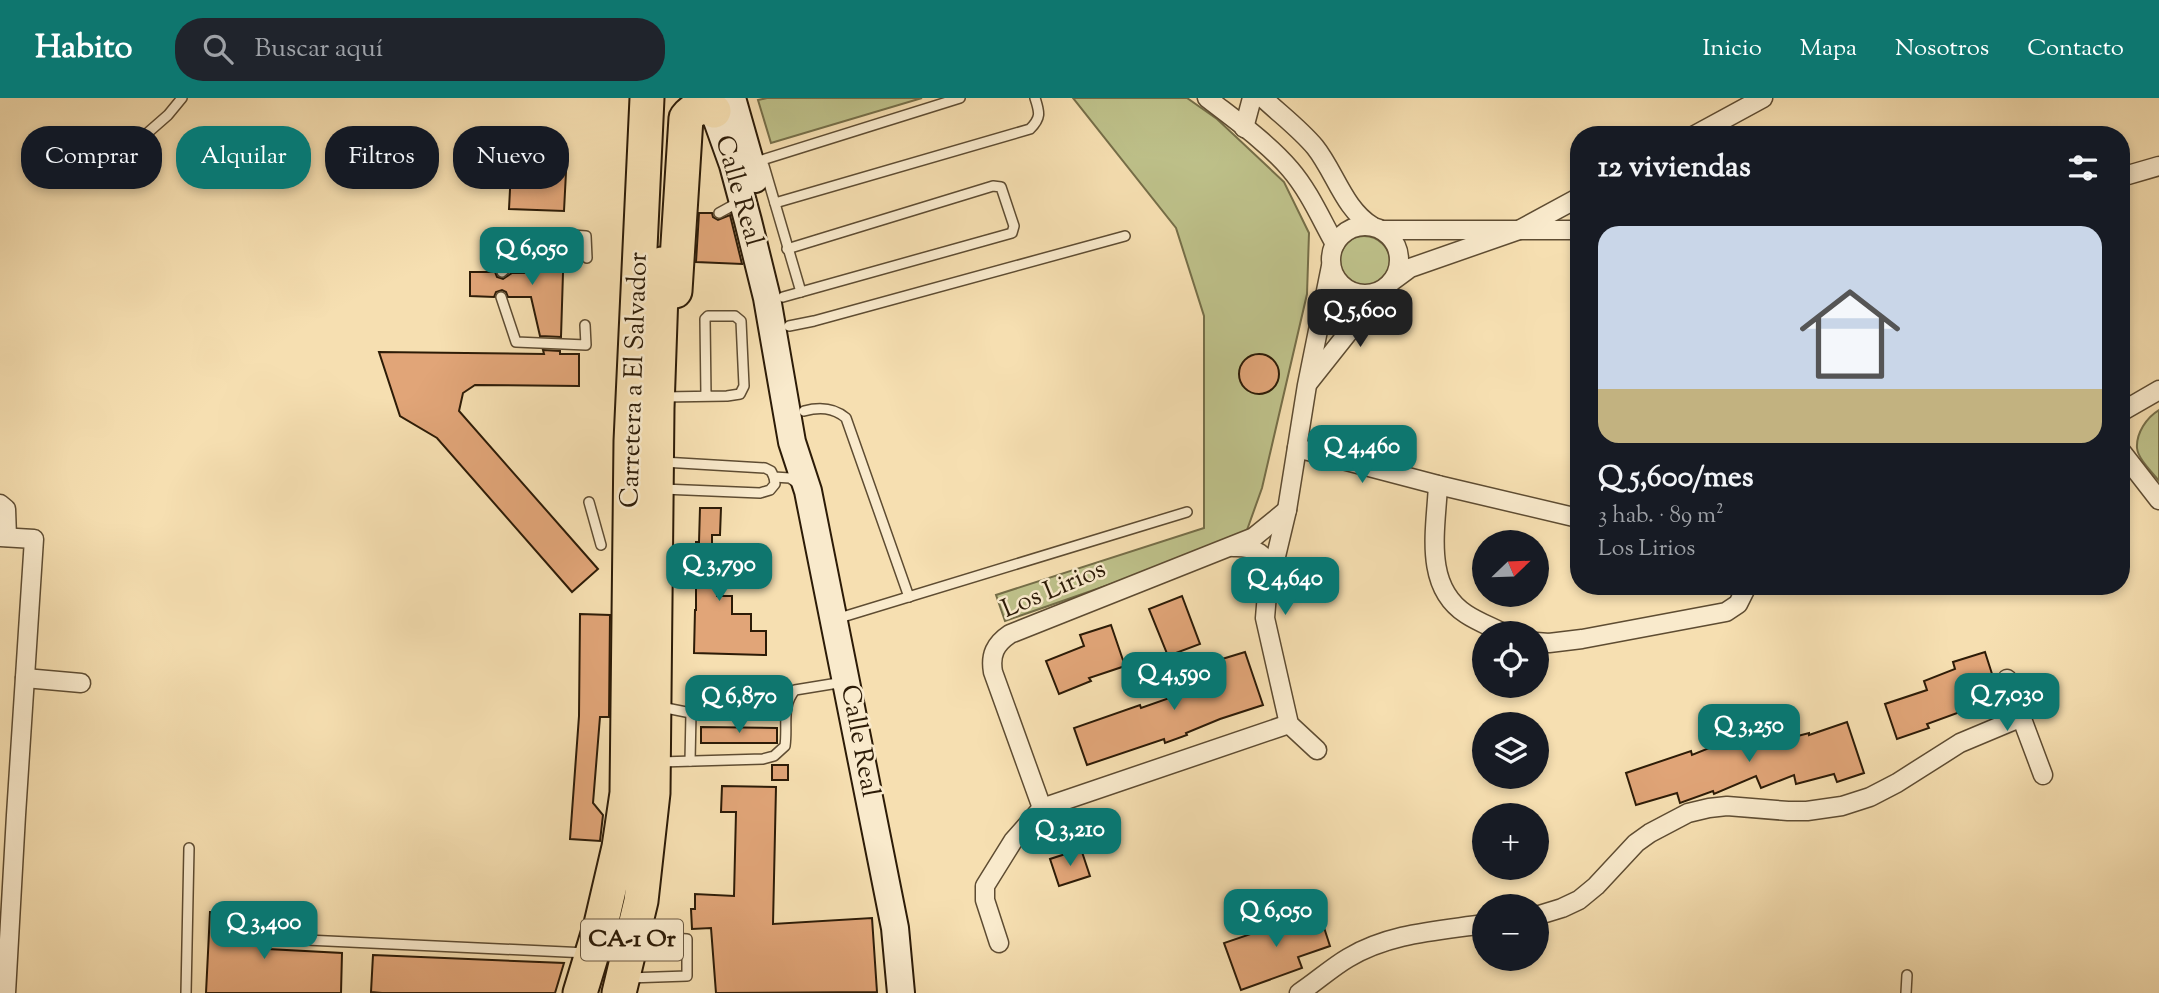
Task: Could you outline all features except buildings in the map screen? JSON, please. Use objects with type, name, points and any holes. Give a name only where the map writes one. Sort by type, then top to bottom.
[{"type":"highway","points":[[628,98],[620,388],[632,429]]},
{"type":"highway","name":"Carretera a El Salvador","points":[[580,993],[619,847],[626,793],[632,429],[647,98]]},
{"type":"highway","name":"Carretera a El Salvador","points":[[621,986],[648,850],[655,761],[658,403],[667,98]]},
{"type":"highway","points":[[658,403],[674,309],[687,118],[701,107],[721,106]]},
{"type":"main road","name":"Calle Real","points":[[721,106],[743,200],[752,263],[767,298],[792,442],[808,491],[847,681],[895,928],[901,993]]},
{"type":"main road","name":"Calle Real","points":[[721,106],[766,218],[792,295],[789,326],[809,440],[808,491]]},
{"type":"main road","points":[[721,106],[767,252],[808,491]]},
{"type":"street","points":[[1207,98],[1290,168],[1335,244]]},
{"type":"street","points":[[1244,128],[1251,98]]},
{"type":"street","points":[[1263,98],[1314,147],[1361,219],[1392,238],[1400,261],[1398,272],[1307,385]]},
{"type":"street","points":[[1712,126],[1763,98]]},
{"type":"street","points":[[2130,174],[2159,166]]},
{"type":"street","points":[[1331,266],[1342,285],[1351,291],[1372,294],[1410,268],[1519,230],[1570,202]]},
{"type":"street","points":[[1317,750],[1289,724],[1265,618],[1267,594],[1287,510],[1307,385],[1335,244],[1341,235],[1361,225],[1378,228],[1570,230]]},
{"type":"street","points":[[2130,407],[2159,390]]},
{"type":"street","points":[[1297,448],[1570,516]]},
{"type":"street","points":[[2130,463],[2159,500]]},
{"type":"street","points":[[1438,485],[1435,565],[1440,585],[1447,597],[1467,615],[1479,621]]},
{"type":"street","points":[[0,504],[6,509],[4,537],[34,539],[25,678],[8,814],[6,993]]},
{"type":"street","name":"Los Lirios","points":[[1042,808],[993,672],[991,661],[994,650],[1002,640],[1010,634],[1254,537],[1287,510]]},
{"type":"street","points":[[1228,548],[1248,548],[1259,552],[1269,564],[1272,576]]},
{"type":"street","points":[[1549,643],[1727,612],[1738,604],[1742,595]]},
{"type":"street","points":[[25,678],[81,683]]},
{"type":"street","points":[[2007,678],[2043,775]]},
{"type":"street","points":[[1549,912],[1579,900],[1650,832],[1688,813],[1709,807],[1727,806],[1798,811],[1842,806],[1870,797],[1960,743],[2022,717]]},
{"type":"street","points":[[999,943],[983,892],[1022,829],[1042,808],[1289,724]]},
{"type":"street","points":[[1299,993],[1348,958],[1389,940],[1418,932],[1472,925]]},
{"type":"lane","points":[[155,126],[182,98]]},
{"type":"lane","points":[[788,249],[993,186],[1001,187],[1014,226],[1012,233],[792,295],[788,249],[761,156],[960,98]]},
{"type":"lane","points":[[775,203],[1030,129],[1038,121],[1040,114],[1035,98]]},
{"type":"lane","points":[[719,213],[743,200]]},
{"type":"lane","points":[[502,272],[545,233],[586,236],[587,258]]},
{"type":"lane","points":[[789,326],[1125,236]]},
{"type":"lane","points":[[501,297],[516,342],[586,345],[584,325]]},
{"type":"lane","points":[[658,403],[740,394],[744,386],[741,321],[735,316],[708,316],[705,319],[706,396]]},
{"type":"lane","points":[[804,411],[830,409],[846,418],[909,597]]},
{"type":"lane","points":[[765,468],[771,471],[775,484],[770,490],[760,492],[657,475],[765,468]]},
{"type":"lane","points":[[774,477],[790,478],[808,491]]},
{"type":"lane","points":[[589,502],[601,545]]},
{"type":"lane","points":[[834,619],[1186,512]]},
{"type":"lane","points":[[655,761],[774,757],[785,746],[784,715],[790,696],[795,690],[847,681]]},
{"type":"lane","points":[[656,706],[691,713],[784,715]]},
{"type":"lane","points":[[690,761],[691,713]]},
{"type":"lane","points":[[186,993],[190,848]]},
{"type":"lane","points":[[621,986],[687,976],[687,939],[633,936]]},
{"type":"lane","points":[[285,939],[592,953]]},
{"type":"lane","points":[[1906,993],[1907,975]]},
{"type":"green space","points":[[922,98],[771,143],[758,100]]},
{"type":"green space","points":[[1073,98],[1187,98],[1217,119],[1284,182],[1309,233],[1307,294],[1262,488],[1247,530],[1237,539],[1212,549],[1005,621],[996,595],[1204,528],[1204,316],[1176,228]]},
{"type":"green space","points":[[1364,236],[1374,238],[1382,244],[1388,252],[1388,272],[1382,280],[1374,286],[1364,288],[1354,286],[1346,280],[1340,272],[1338,262],[1340,252],[1346,244],[1354,238]]},
{"type":"green space","points":[[2159,410],[2159,481],[2143,461],[2137,448],[2143,426]]}]
